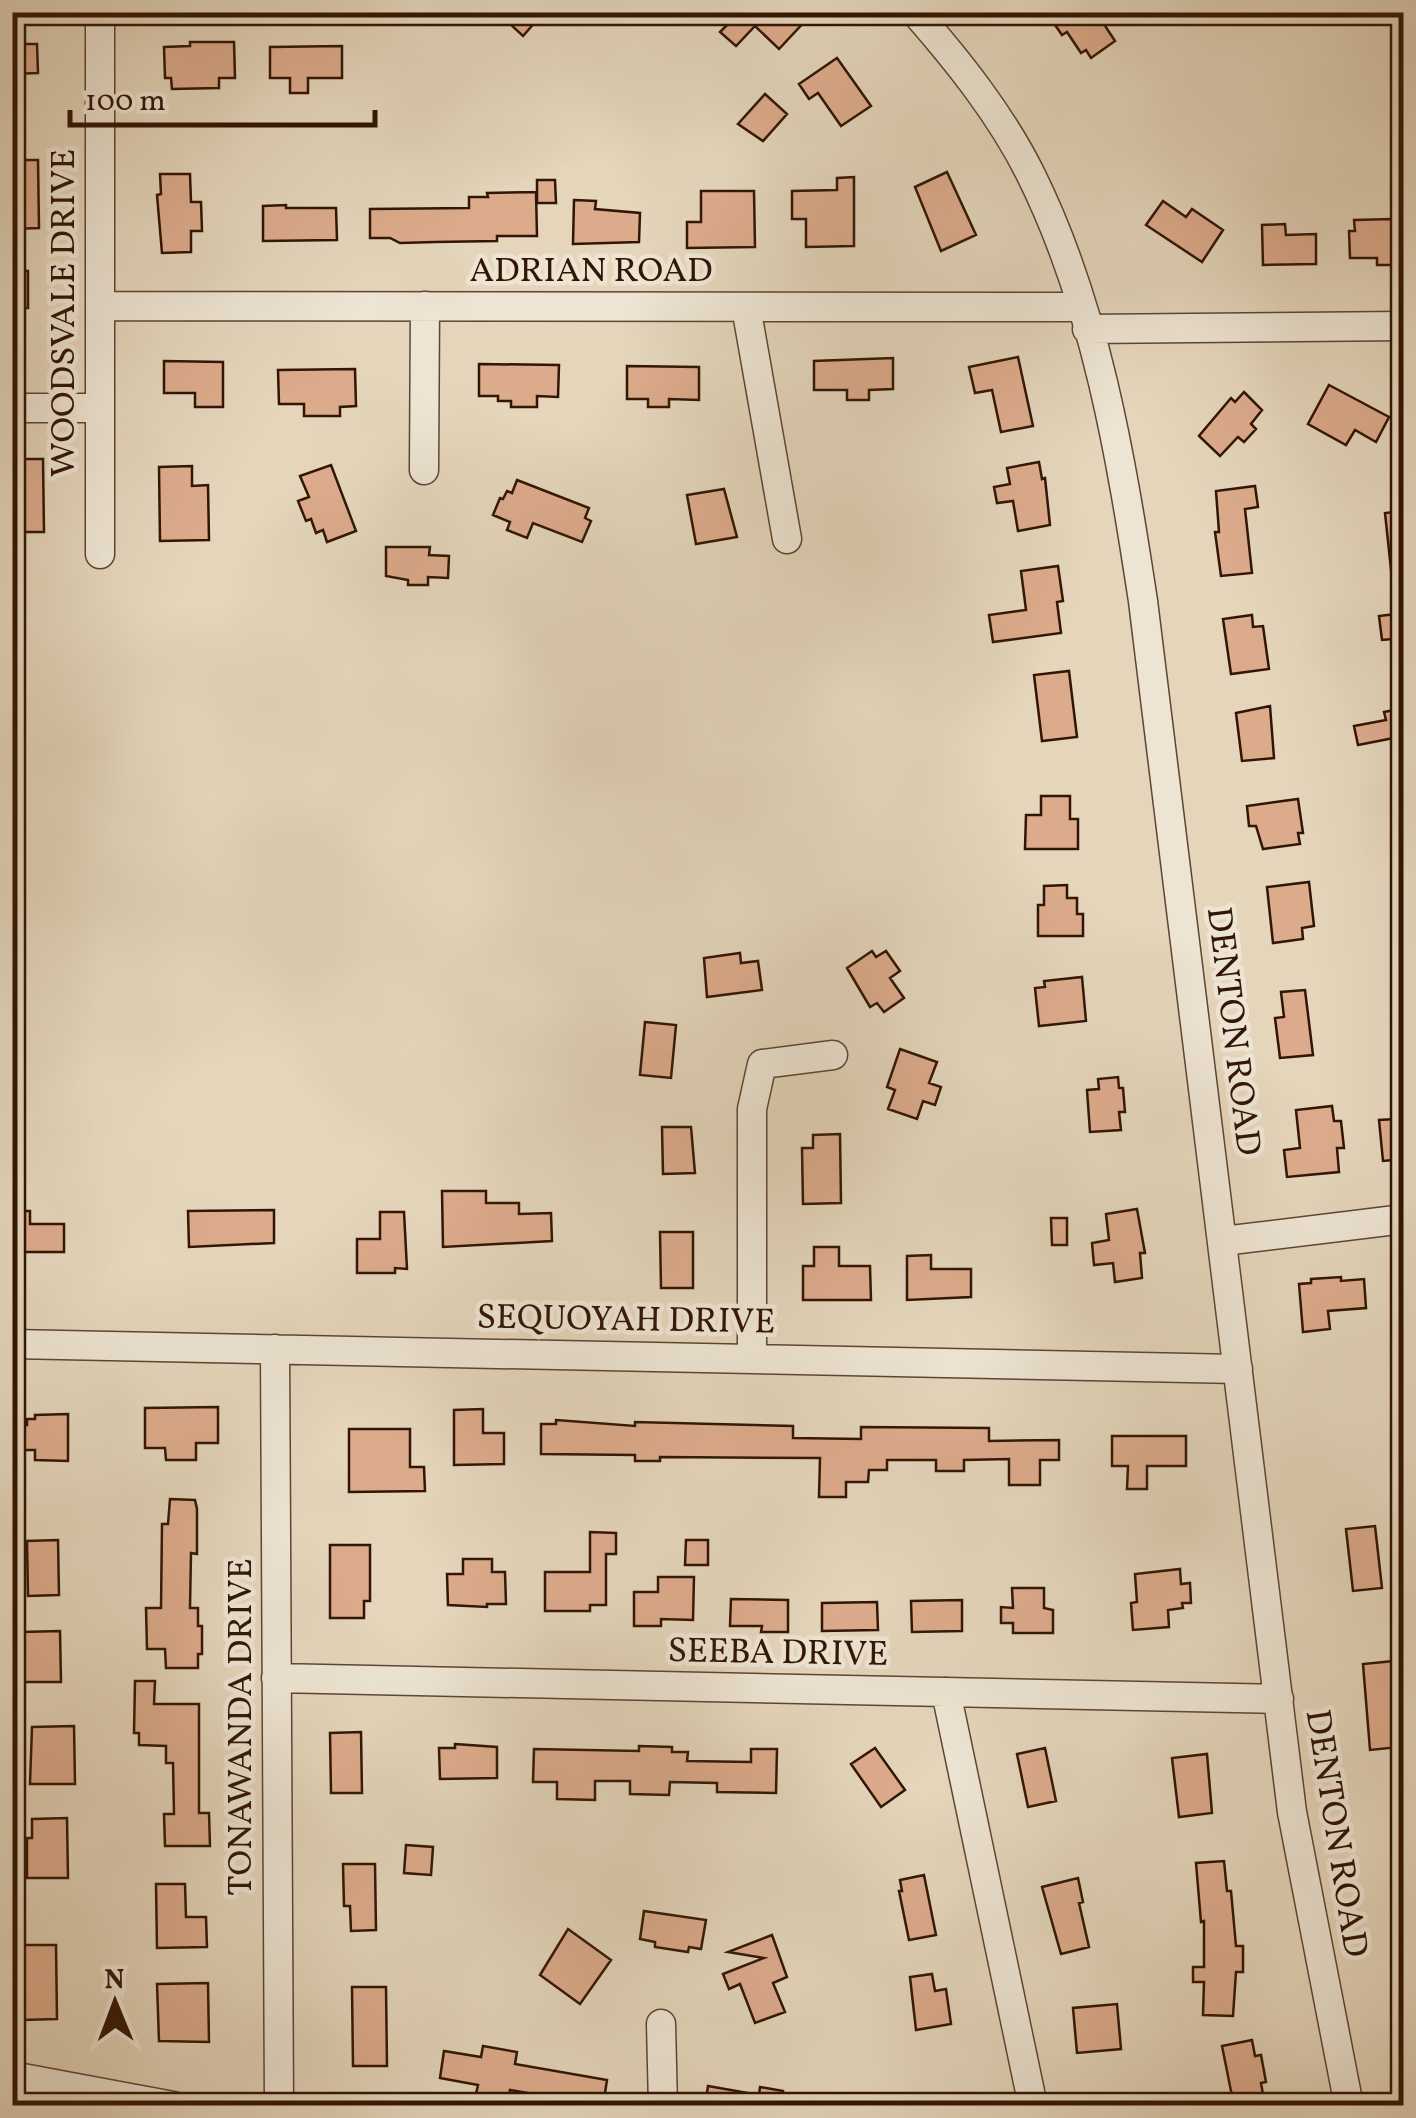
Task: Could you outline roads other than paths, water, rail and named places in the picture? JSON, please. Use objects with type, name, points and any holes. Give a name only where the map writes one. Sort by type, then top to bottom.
[{"type":"street","name":"WOODSVALE DRIVE","points":[[100,12],[100,554]]},
{"type":"street","name":"DENTON ROAD","points":[[914,12],[982,95],[1030,172],[1065,256],[1117,449],[1143,601],[1304,1884],[1349,2106]]},
{"type":"street","name":"ADRIAN ROAD","points":[[100,306],[746,307],[1404,326]]},
{"type":"street","points":[[424,470],[425,306]]},
{"type":"street","points":[[746,307],[787,540]]},
{"type":"street","points":[[12,408],[100,408]]},
{"type":"street","points":[[752,1358],[752,1109],[762,1064],[833,1055]]},
{"type":"street","points":[[1223,1241],[1404,1220]]},
{"type":"street","name":"SEQUOYAH DRIVE","points":[[12,1344],[1238,1369]]},
{"type":"street","name":"TONAWANDA DRIVE","points":[[275,1349],[278,2106]]},
{"type":"street","name":"SEEBA DRIVE","points":[[276,1678],[1279,1699]]},
{"type":"street","points":[[946,1692],[1033,2106]]},
{"type":"street","points":[[661,2024],[663,2106]]},
{"type":"street","points":[[12,2076],[173,2106]]}]
